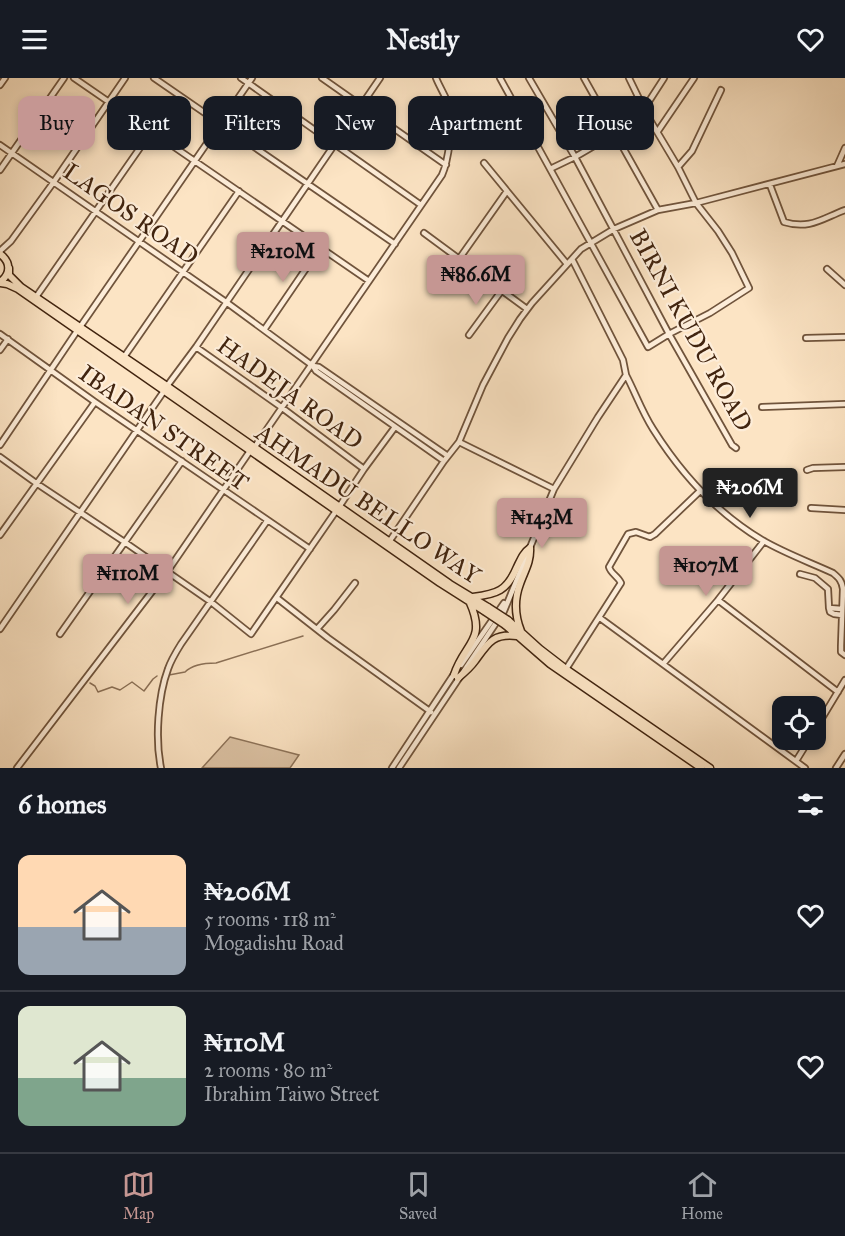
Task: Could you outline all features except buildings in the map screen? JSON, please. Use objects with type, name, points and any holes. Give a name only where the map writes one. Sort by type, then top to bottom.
[{"type":"main road","name":"AHMADU BELLO WAY","points":[[0,253],[9,266],[11,278],[79,329],[124,357],[252,449],[486,609],[566,669],[710,768]]},
{"type":"main road","points":[[0,283],[7,276],[9,266]]},
{"type":"main road","name":"AHMADU BELLO WAY","points":[[0,283],[18,289],[166,388]]},
{"type":"main road","name":"AHMADU BELLO WAY","points":[[338,509],[471,600]]},
{"type":"main road","points":[[456,677],[459,661],[476,632],[471,600],[491,595],[508,584],[524,553],[530,548]]},
{"type":"main road","points":[[456,677],[469,669],[492,640],[503,635],[520,634],[516,604],[520,585],[531,556],[530,548]]},
{"type":"main road","name":"AHMADU BELLO WAY","points":[[520,634],[550,664],[701,768]]},
{"type":"street","points":[[0,85],[5,78]]},
{"type":"street","points":[[0,170],[64,78]]},
{"type":"street","points":[[74,78],[107,100]]},
{"type":"street","points":[[112,96],[125,78]]},
{"type":"street","points":[[154,78],[203,112]]},
{"type":"street","points":[[241,78],[250,80],[314,127]]},
{"type":"street","points":[[322,78],[349,96]]},
{"type":"street","points":[[368,96],[380,78]]},
{"type":"street","points":[[17,768],[167,572],[442,175],[446,165],[451,115],[436,78]]},
{"type":"street","points":[[500,78],[648,347],[710,313],[749,288],[727,245],[696,203],[654,125]]},
{"type":"street","name":"BIRNI KUDU ROAD","points":[[529,78],[575,157],[669,334],[732,445],[736,448]]},
{"type":"street","points":[[584,78],[594,96]]},
{"type":"street","points":[[629,78],[638,96]]},
{"type":"street","points":[[633,86],[637,78]]},
{"type":"street","points":[[652,96],[664,78]]},
{"type":"street","points":[[658,131],[694,78]]},
{"type":"street","points":[[239,96],[250,80]]},
{"type":"street","points":[[678,167],[692,151],[721,90]]},
{"type":"street","points":[[0,253],[54,183],[107,104]]},
{"type":"street","points":[[396,129],[446,165]]},
{"type":"street","name":"LAGOS ROAD","points":[[0,145],[226,302],[312,365],[316,371],[444,461]]},
{"type":"street","points":[[0,445],[203,148]]},
{"type":"street","points":[[837,166],[845,148]]},
{"type":"street","points":[[36,297],[139,150]]},
{"type":"street","points":[[178,150],[369,281]]},
{"type":"street","points":[[258,150],[395,244]]},
{"type":"street","points":[[0,630],[330,150]]},
{"type":"street","points":[[345,150],[422,204]]},
{"type":"street","points":[[550,169],[587,150]]},
{"type":"street","points":[[624,150],[658,210]]},
{"type":"street","points":[[484,164],[567,264]]},
{"type":"street","points":[[389,542],[459,442],[483,385],[508,338],[528,309],[581,249],[614,229],[658,210],[696,203],[845,164]]},
{"type":"street","points":[[770,184],[784,222],[815,223],[845,210]]},
{"type":"street","points":[[124,357],[239,191]]},
{"type":"street","points":[[459,259],[507,191]]},
{"type":"street","points":[[424,233],[528,309]]},
{"type":"street","points":[[9,266],[6,253],[11,241]]},
{"type":"street","points":[[264,330],[320,248]]},
{"type":"street","points":[[572,259],[623,360],[626,375],[652,427],[700,491],[747,531],[833,573],[842,582],[841,652],[845,656]]},
{"type":"street","points":[[827,269],[845,285]]},
{"type":"street","points":[[469,335],[502,290]]},
{"type":"street","name":"IBADAN STREET","points":[[0,334],[310,549]]},
{"type":"street","points":[[806,338],[845,337]]},
{"type":"street","points":[[0,350],[8,339]]},
{"type":"street","name":"HADEJA ROAD","points":[[196,347],[364,469]]},
{"type":"street","points":[[312,365],[319,367],[448,456]]},
{"type":"street","points":[[392,768],[432,713],[508,598],[555,489],[626,375]]},
{"type":"street","points":[[0,535],[95,402]]},
{"type":"street","points":[[762,407],[845,404]]},
{"type":"street","points":[[0,457],[211,602],[251,634],[364,469],[396,427]]},
{"type":"street","points":[[459,442],[555,489]]},
{"type":"street","points":[[60,634],[182,461]]},
{"type":"street","points":[[807,470],[845,467]]},
{"type":"street","points":[[566,669],[621,583],[610,572],[609,567],[628,534],[636,532],[650,537],[700,491]]},
{"type":"street","points":[[811,508],[845,510]]},
{"type":"street","points":[[161,768],[158,738],[159,713],[167,671],[181,644],[267,521]]},
{"type":"street","points":[[663,664],[718,600],[764,541]]},
{"type":"street","points":[[800,574],[815,578],[828,589],[830,612],[834,614],[842,612]]},
{"type":"street","points":[[316,629],[355,583]]},
{"type":"street","points":[[277,598],[432,713]]},
{"type":"street","points":[[718,600],[838,692]]},
{"type":"street","points":[[600,618],[805,768]]},
{"type":"street","points":[[826,712],[845,680]]},
{"type":"street","points":[[399,768],[432,713]]},
{"type":"street","points":[[796,761],[803,750]]},
{"type":"street","points":[[836,768],[845,754]]},
{"type":"shaded area","points":[[230,737],[299,755],[290,768],[202,768]]},
{"type":"waterway","points":[[169,675],[185,672],[199,664],[216,663],[303,636]]},
{"type":"waterway","points":[[90,683],[98,692],[112,687],[120,690],[132,682],[144,691],[157,676]]}]
